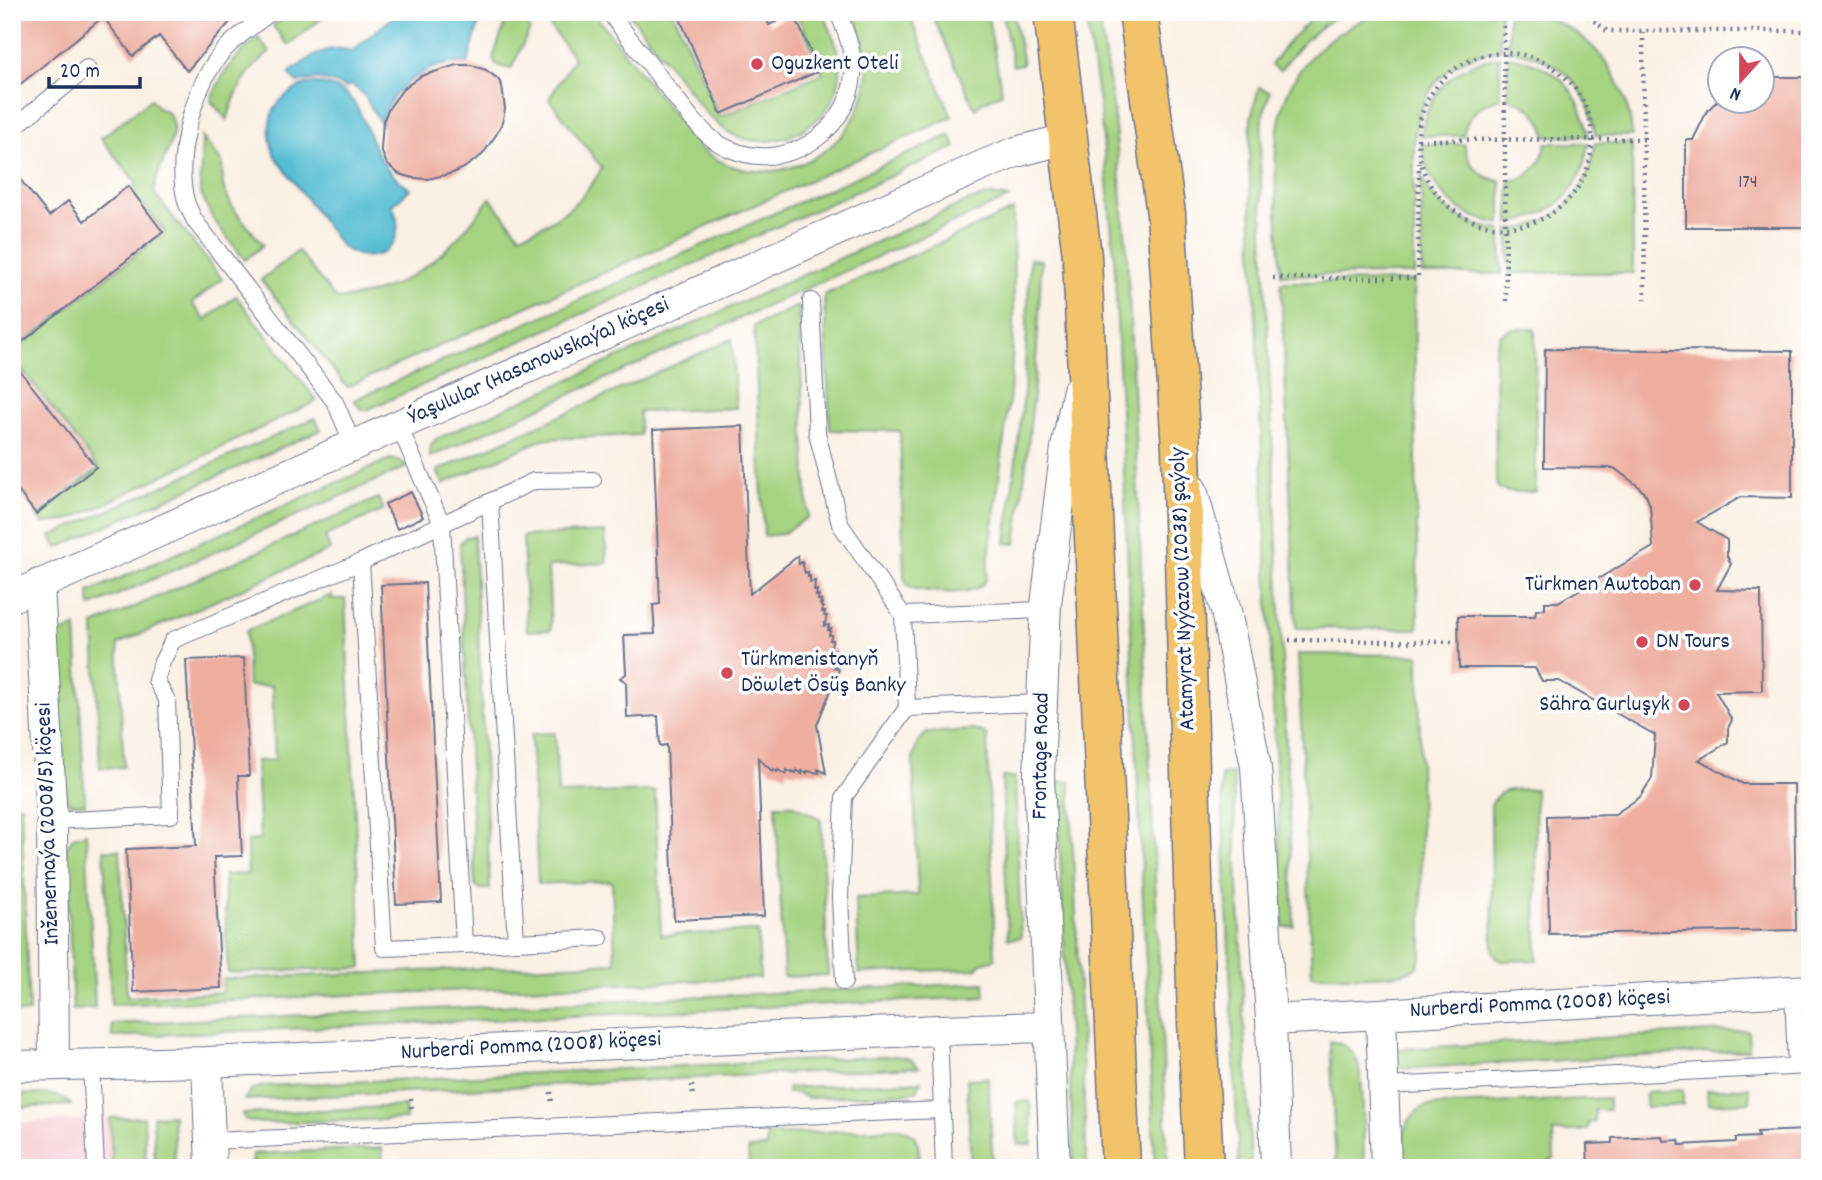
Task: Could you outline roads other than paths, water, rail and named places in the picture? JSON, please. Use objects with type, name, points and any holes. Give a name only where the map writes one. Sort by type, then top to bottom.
[{"type":"main road","points":[[1053,12],[1082,256],[1121,1168]]},
{"type":"main road","name":"Atamyrat Nyýazow (2038) şaýoly","points":[[1138,12],[1166,214],[1181,449],[1197,1023],[1204,1168]]},
{"type":"street","name":"Ýaşulular (Hasanowskaýa) köçesi","points":[[12,597],[984,165],[1016,152],[1070,138]]},
{"type":"street","name":"Frontage Road","points":[[1055,1168],[1039,775],[1046,610],[1064,462],[1086,348]]},
{"type":"street","points":[[1181,449],[1226,611],[1256,767],[1271,1020],[1276,1168]]},
{"type":"street","name":"Inženernaýa (2008/5) köçesi","points":[[39,584],[52,821],[54,1064]]},
{"type":"street","name":"Nurberdi Pomma (2008) köçesi","points":[[1271,1020],[1801,990]]},
{"type":"street","points":[[1381,1014],[1386,1168]]},
{"type":"street","name":"Nurberdi Pomma (2008) köçesi","points":[[12,1066],[207,1062],[1049,1027]]},
{"type":"street","points":[[207,1062],[211,1154]]},
{"type":"lane","points":[[271,12],[231,43],[208,74],[187,127],[183,177],[186,202],[195,221],[335,402],[353,444]]},
{"type":"lane","points":[[609,12],[692,119],[708,135],[730,149],[744,154],[772,157],[805,147],[818,138],[839,116],[846,102],[853,64],[838,12]]},
{"type":"lane","points":[[12,129],[87,68]]},
{"type":"lane","points":[[811,300],[817,433],[840,524],[903,615],[907,708],[844,797],[840,897],[844,982]]},
{"type":"lane","points":[[398,424],[442,524],[464,945]]},
{"type":"lane","points":[[52,821],[171,815],[167,700],[156,680],[173,640],[361,562],[534,481],[593,480]]},
{"type":"lane","points":[[490,502],[516,942]]},
{"type":"lane","points":[[361,562],[384,948],[600,938]]},
{"type":"lane","points":[[903,615],[1046,610]]},
{"type":"lane","points":[[907,708],[1042,703]]},
{"type":"lane","points":[[1383,1086],[1803,1066],[1801,990]]},
{"type":"lane","points":[[939,1030],[944,1168]]},
{"type":"lane","points":[[91,1063],[96,1168]]},
{"type":"lane","points":[[211,1154],[941,1110]]},
{"type":"water","points":[[399,12],[482,12],[468,63],[440,66],[414,78],[393,98],[381,124],[363,94],[351,84],[346,88],[322,80],[297,83],[289,73],[326,50],[352,51]]},
{"type":"water","points":[[307,84],[325,85],[348,96],[362,117],[383,163],[410,189],[392,205],[397,219],[397,232],[393,242],[377,255],[353,254],[341,246],[275,156],[270,132],[273,112],[285,96]]},
{"type":"place","name":"Oguzkent Oteli","points":[[757,64]]},
{"type":"place","name":"Türkmen Awtoban","points":[[1695,585]]},
{"type":"place","name":"DN Tours","points":[[1642,642]]},
{"type":"place","name":"Türkmenistanyň Döwlet Ösüş Banky","points":[[727,673]]},
{"type":"place","name":"Sähra Gurluşyk","points":[[1684,705]]}]
